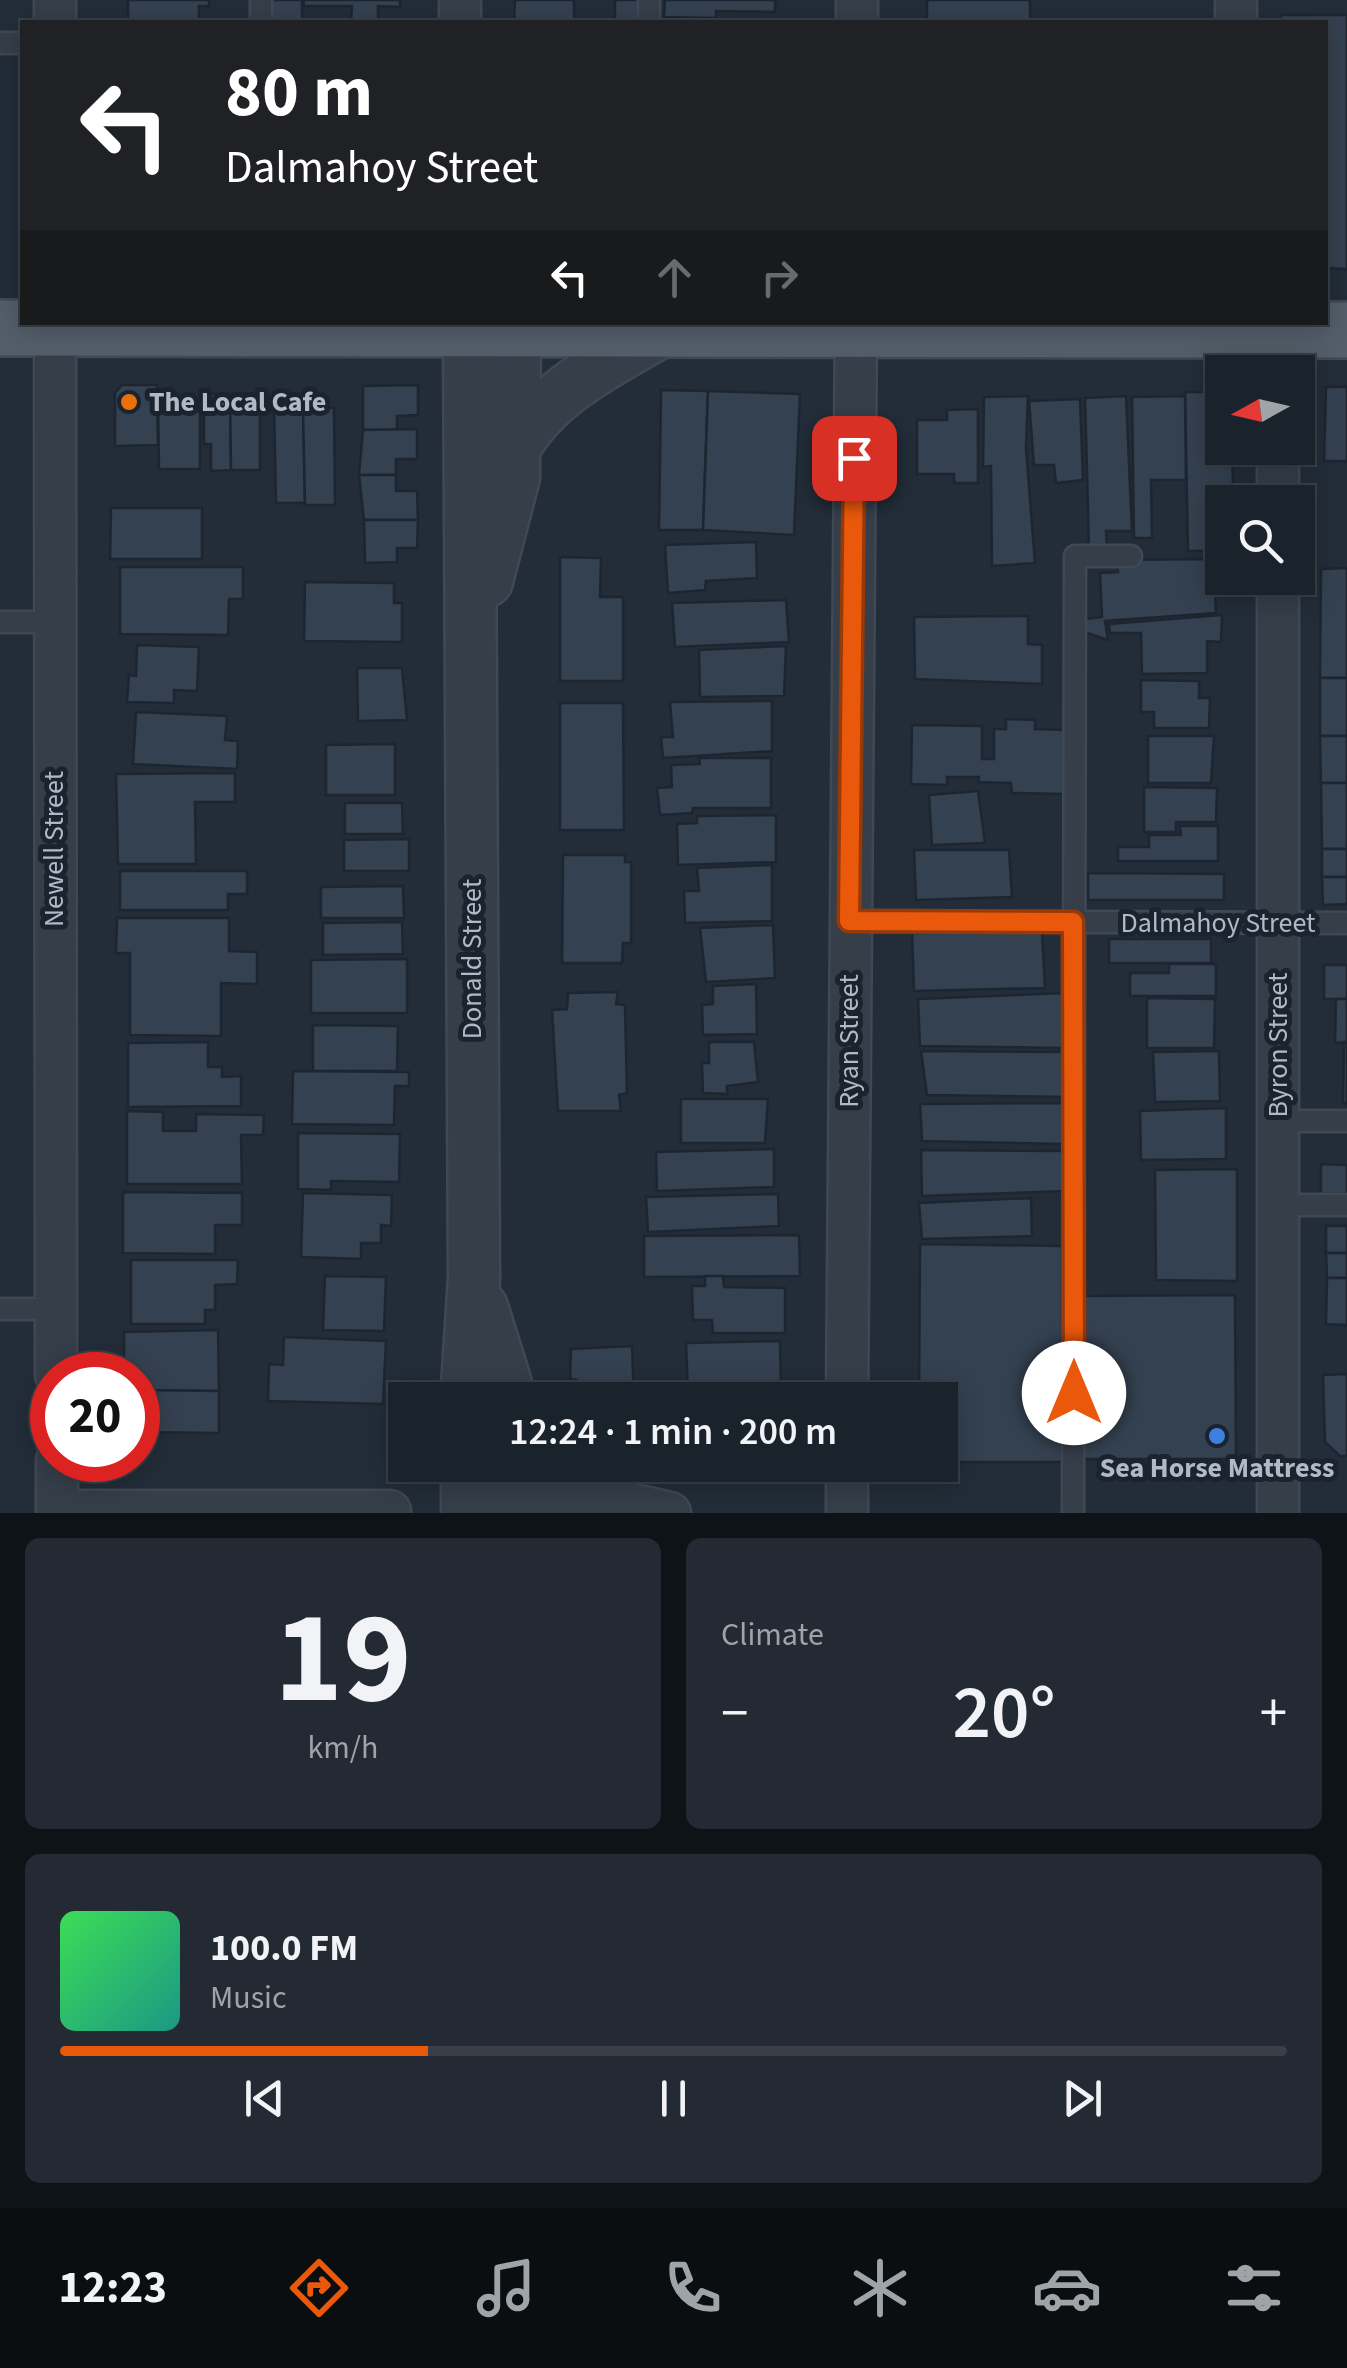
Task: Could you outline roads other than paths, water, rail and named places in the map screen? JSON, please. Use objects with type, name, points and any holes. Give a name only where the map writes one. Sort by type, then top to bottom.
[{"type":"main road","points":[[0,328],[856,327],[1258,339],[1347,330]]},
{"type":"street","name":"Newell Street","points":[[55,325],[56,1352]]},
{"type":"street","name":"Ryan Street","points":[[847,1382],[856,327]]},
{"type":"street","points":[[514,448],[562,392],[666,329]]},
{"type":"street","name":"Donald Street","points":[[470,641],[512,492],[514,448],[492,330]]},
{"type":"street","name":"Donald Street","points":[[467,1382],[474,1278],[470,641],[492,330]]},
{"type":"street","name":"Byron Street","points":[[1278,595],[1278,1513]]},
{"type":"street","name":"Donald Street","points":[[474,1278],[505,1382]]},
{"type":"street","points":[[57,1482],[57,1512],[390,1511]]},
{"type":"street","points":[[847,1482],[847,1513]]},
{"type":"street","points":[[490,1502],[596,1496],[670,1513]]},
{"type":"lane","points":[[1074,1513],[1075,556],[1131,556]]},
{"type":"lane","points":[[0,622],[54,622]]},
{"type":"lane","name":"Dalmahoy Street","points":[[849,921],[1347,924]]},
{"type":"lane","points":[[1278,1121],[1347,1121]]},
{"type":"lane","points":[[1278,1205],[1347,1205]]},
{"type":"lane","points":[[0,1309],[56,1310]]},
{"type":"place","name":"The Local Cafe","points":[[129,402]]},
{"type":"place","name":"Sea Horse Mattress","points":[[1217,1436]]}]
